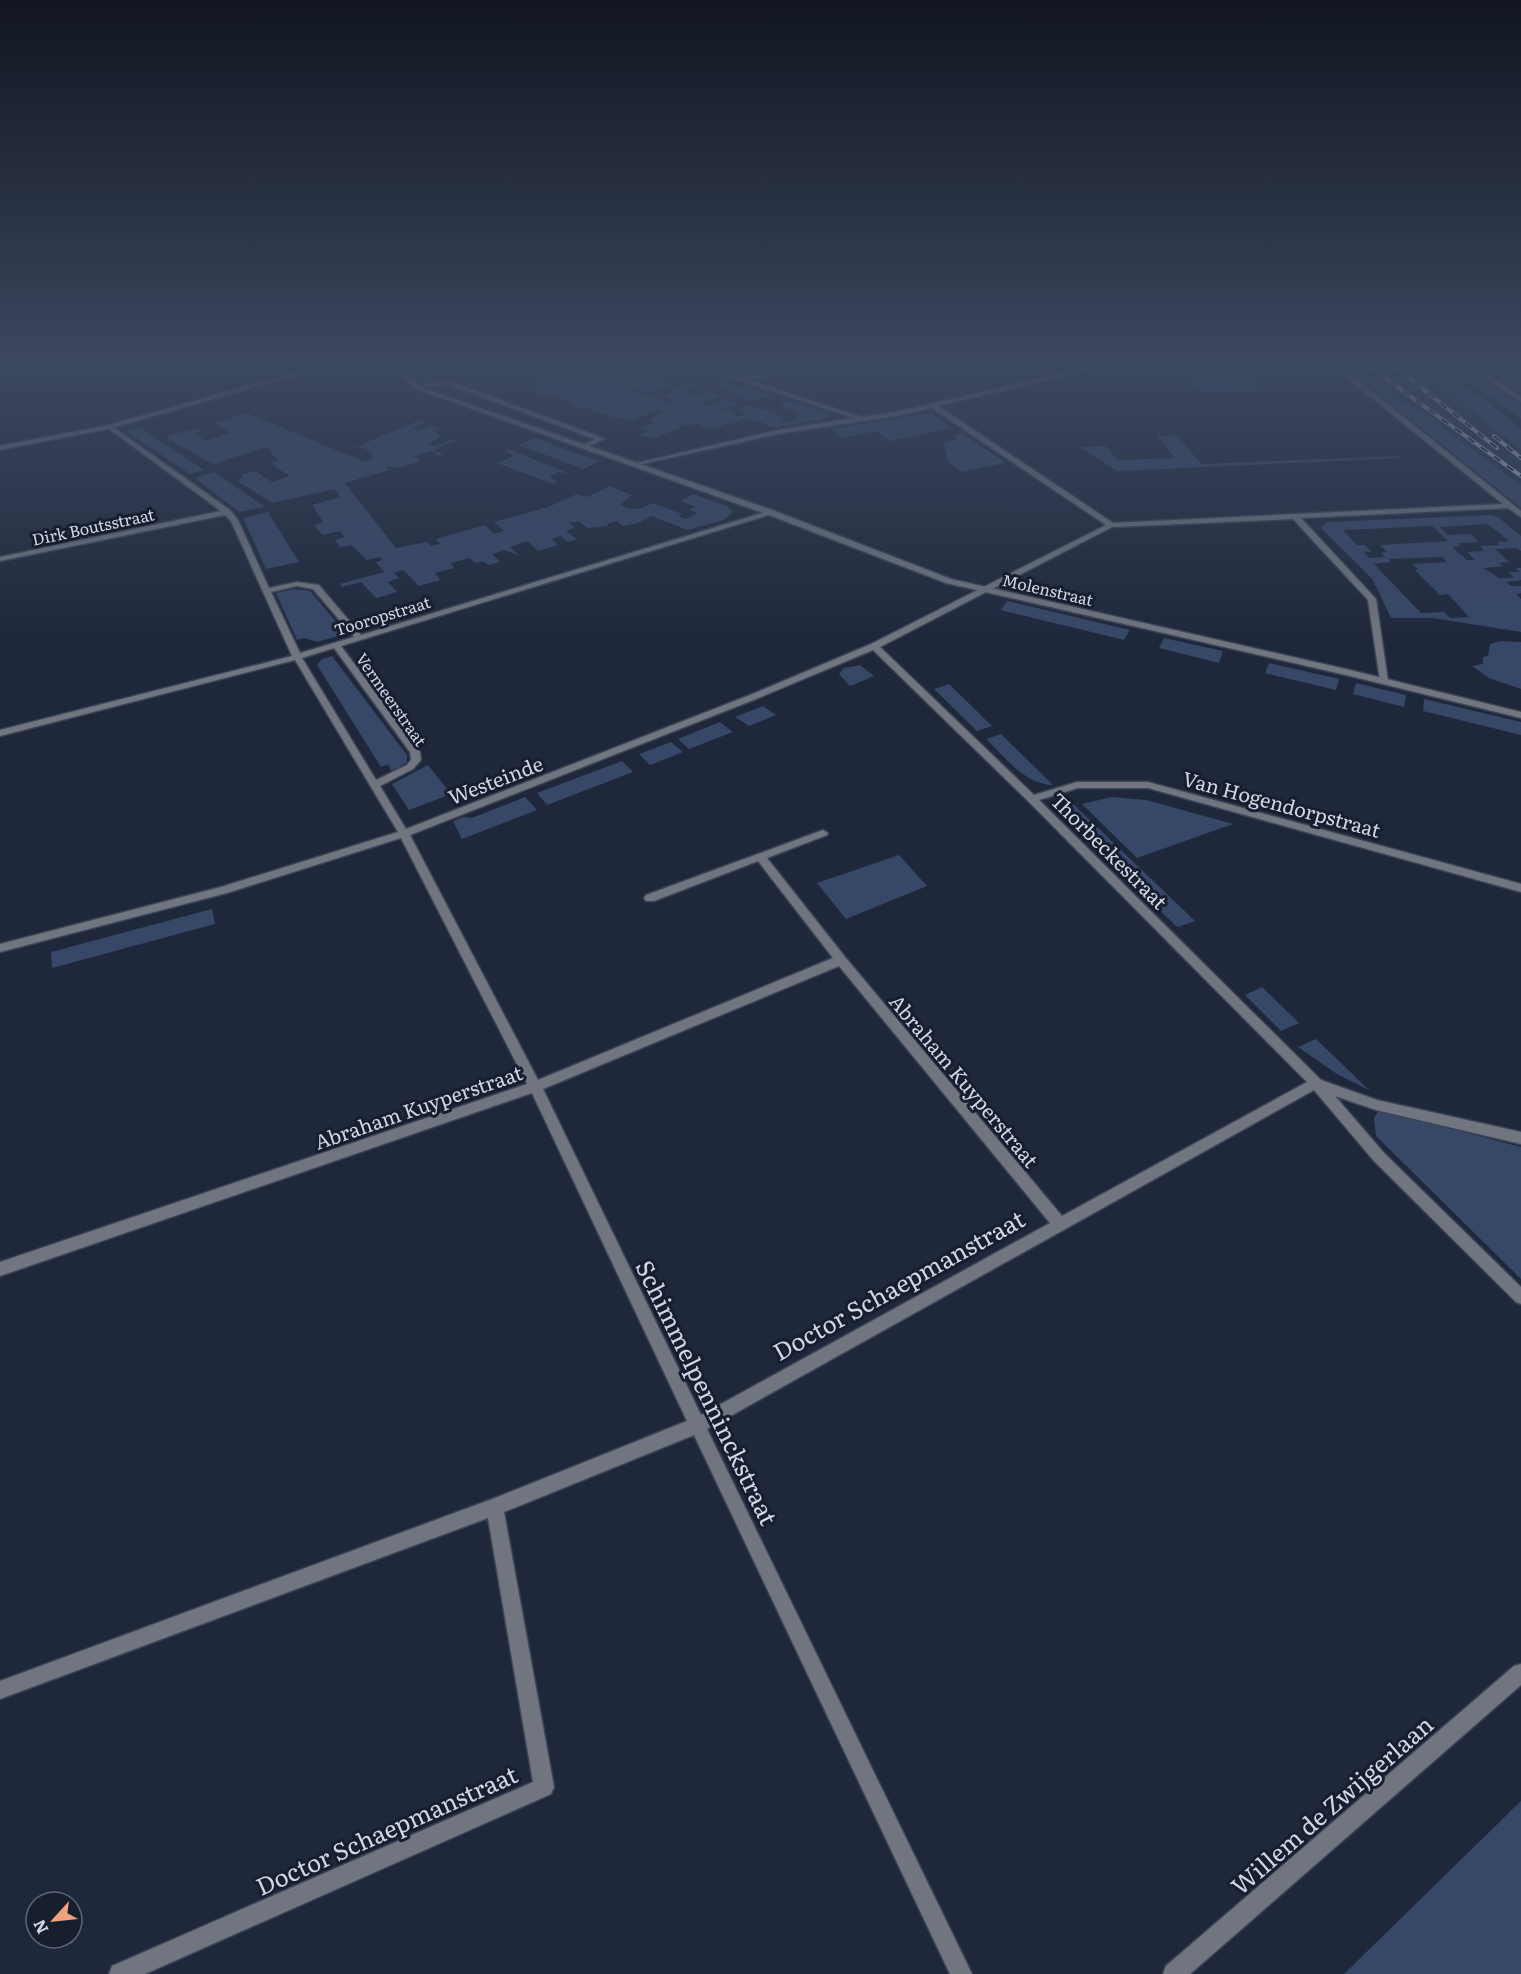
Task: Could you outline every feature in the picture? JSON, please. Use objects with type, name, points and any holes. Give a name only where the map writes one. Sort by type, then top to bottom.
[{"type":"street","points":[[149,455],[227,512],[297,657],[376,784],[404,834]]},
{"type":"street","name":"Molenstraat","points":[[606,455],[769,512],[940,578],[1521,715]]},
{"type":"street","points":[[634,465],[677,455]]},
{"type":"street","points":[[1007,455],[1111,525],[1510,506]]},
{"type":"street","points":[[1447,455],[1521,515]]},
{"type":"street","name":"Dirk Boutsstraat","points":[[0,560],[227,512]]},
{"type":"street","name":"Tooropstraat","points":[[0,733],[297,657],[769,512]]},
{"type":"street","points":[[1294,515],[1372,599],[1384,681]]},
{"type":"street","name":"Westeinde","points":[[0,948],[224,890],[404,834],[753,697],[874,646],[1111,525]]},
{"type":"street","points":[[266,591],[297,584],[316,587],[359,638]]},
{"type":"street","name":"Vermeerstraat","points":[[336,645],[415,752],[416,760],[410,767],[376,784]]},
{"type":"street","name":"Thorbeckestraat","points":[[874,646],[1032,799],[1316,1083],[1379,1157],[1521,1297]]},
{"type":"street","name":"Van Hogendorpstraat","points":[[1032,799],[1077,785],[1148,785],[1521,888]]},
{"type":"street","points":[[650,898],[824,833]]},
{"type":"street","name":"Schimmelpenninckstraat","points":[[404,834],[535,1087],[961,1974]]},
{"type":"street","name":"Abraham Kuyperstraat","points":[[760,856],[841,960],[1059,1223]]},
{"type":"street","name":"Abraham Kuyperstraat","points":[[0,1269],[535,1087],[841,960]]},
{"type":"street","name":"Thorbeckestraat","points":[[1316,1083],[1376,1105],[1521,1138]]},
{"type":"street","name":"Doctor Schaepmanstraat","points":[[0,1690],[495,1507],[696,1426],[1059,1223],[1316,1083]]},
{"type":"street","name":"Doctor Schaepmanstraat","points":[[120,1974],[544,1787],[495,1507]]},
{"type":"street","name":"Willem de Zwijgerlaan","points":[[1174,1974],[1521,1673]]},
{"type":"shaded area","points":[[162,455],[182,455],[204,470],[190,474]]},
{"type":"shaded area","points":[[197,455],[241,455],[213,464]]},
{"type":"shaded area","points":[[272,455],[348,455],[365,462],[374,458],[372,455],[417,455],[414,456],[421,461],[398,468],[387,466],[387,469],[393,469],[345,483],[396,548],[427,542],[431,546],[440,544],[436,539],[485,525],[494,534],[504,531],[494,522],[548,507],[577,494],[587,497],[610,486],[632,495],[620,505],[633,509],[653,503],[682,514],[679,516],[686,519],[697,513],[690,510],[696,507],[681,501],[693,494],[727,506],[733,512],[723,520],[688,530],[651,516],[638,523],[623,526],[617,521],[607,524],[609,526],[587,528],[580,522],[569,522],[575,528],[566,531],[577,539],[568,542],[561,536],[552,539],[558,545],[538,551],[528,541],[510,547],[519,555],[504,550],[492,554],[500,562],[488,565],[483,561],[475,563],[470,558],[451,563],[454,568],[435,573],[440,580],[419,586],[403,570],[394,573],[399,578],[388,582],[397,592],[376,598],[361,582],[342,587],[340,584],[384,572],[376,562],[382,560],[380,557],[367,560],[351,545],[340,547],[335,540],[344,537],[340,531],[323,535],[314,525],[323,522],[312,505],[340,497],[335,489],[272,503],[239,482],[243,474],[255,471],[272,482],[290,476],[270,463],[279,460]]},
{"type":"shaded area","points":[[512,455],[523,455],[570,474],[559,472],[549,477],[557,481],[553,484],[487,459],[500,462],[514,456]]},
{"type":"shaded area","points":[[546,455],[582,455],[599,461],[584,469]]},
{"type":"shaded area","points":[[946,455],[994,455],[1006,463],[961,472],[948,462]]},
{"type":"shaded area","points":[[1093,455],[1113,455],[1117,460],[1175,458],[1173,455],[1194,455],[1201,464],[1398,456],[1401,458],[1117,471]]},
{"type":"shaded area","points":[[1455,455],[1480,455],[1521,485],[1521,508]]},
{"type":"shaded area","points":[[1468,455],[1521,455],[1521,497]]},
{"type":"shaded area","points":[[214,472],[264,507],[239,512],[195,478]]},
{"type":"shaded area","points":[[268,512],[299,562],[266,569],[243,518]]},
{"type":"shaded area","points":[[1491,515],[1498,517],[1521,536],[1521,551],[1517,548],[1495,549],[1509,562],[1499,563],[1503,566],[1483,568],[1499,578],[1514,578],[1509,572],[1519,572],[1516,568],[1521,568],[1521,580],[1506,582],[1511,586],[1521,586],[1521,593],[1516,594],[1521,599],[1521,632],[1433,618],[1391,618],[1373,580],[1321,528],[1327,522]],"holes":[[[1488,524],[1509,541],[1497,542],[1500,545],[1480,546],[1484,551],[1467,552],[1475,560],[1467,560],[1452,547],[1461,546],[1458,543],[1479,542],[1470,534],[1448,535],[1440,527]],[[1432,526],[1448,541],[1380,545],[1387,552],[1381,553],[1384,557],[1369,558],[1364,552],[1371,552],[1365,545],[1357,545],[1343,530]],[[1443,557],[1447,562],[1412,564],[1440,595],[1448,594],[1469,617],[1450,618],[1444,612],[1421,613],[1374,564],[1391,562],[1389,559]]]},
{"type":"shaded area","points":[[294,589],[310,591],[346,634],[317,642],[304,638],[297,640],[276,593]]},
{"type":"shaded area","points":[[1007,601],[1130,630],[1124,640],[1001,610]]},
{"type":"shaded area","points":[[1164,638],[1223,651],[1219,663],[1159,648]]},
{"type":"shaded area","points":[[1501,641],[1521,642],[1521,689],[1489,678],[1472,666],[1483,664],[1483,657],[1488,656],[1490,644]]},
{"type":"shaded area","points":[[332,656],[407,755],[407,762],[392,772],[388,764],[381,767],[317,665],[322,659]]},
{"type":"shaded area","points":[[1269,663],[1339,679],[1336,690],[1265,673]]},
{"type":"shaded area","points":[[860,665],[874,676],[850,686],[839,674],[844,668]]},
{"type":"shaded area","points":[[1356,683],[1406,695],[1404,707],[1353,694]]},
{"type":"shaded area","points":[[949,684],[992,726],[977,731],[934,689]]},
{"type":"shaded area","points":[[1424,699],[1521,722],[1521,735],[1423,711]]},
{"type":"shaded area","points":[[763,706],[776,715],[749,726],[735,717]]},
{"type":"shaded area","points":[[720,722],[733,732],[689,749],[678,739]]},
{"type":"shaded area","points":[[1001,734],[1053,785],[1043,784],[1024,775],[986,739]]},
{"type":"shaded area","points":[[671,742],[683,752],[650,765],[639,754]]},
{"type":"shaded area","points":[[622,761],[633,772],[547,805],[537,793]]},
{"type":"shaded area","points":[[428,765],[451,794],[409,810],[392,784]]},
{"type":"shaded area","points":[[525,797],[537,810],[462,839],[453,821],[463,817],[472,818]]},
{"type":"shaded area","points":[[1112,797],[1146,800],[1233,824],[1137,858],[1082,804]]},
{"type":"shaded area","points":[[1072,803],[1195,921],[1178,927],[1175,925],[1074,826],[1067,814]]},
{"type":"shaded area","points":[[899,855],[927,886],[846,919],[817,883]]},
{"type":"shaded area","points":[[212,909],[215,924],[52,968],[51,952]]},
{"type":"shaded area","points":[[1262,987],[1299,1023],[1281,1031],[1245,995]]},
{"type":"shaded area","points":[[1316,1039],[1369,1090],[1337,1074],[1298,1047]]},
{"type":"shaded area","points":[[1379,1110],[1521,1147],[1521,1279],[1376,1136],[1374,1118]]},
{"type":"shaded area","points":[[1521,1801],[1521,1974],[1344,1974]]},
{"type":"railway","points":[[1492,455],[1521,476]]},
{"type":"railway","points":[[1517,455],[1521,458]]}]
